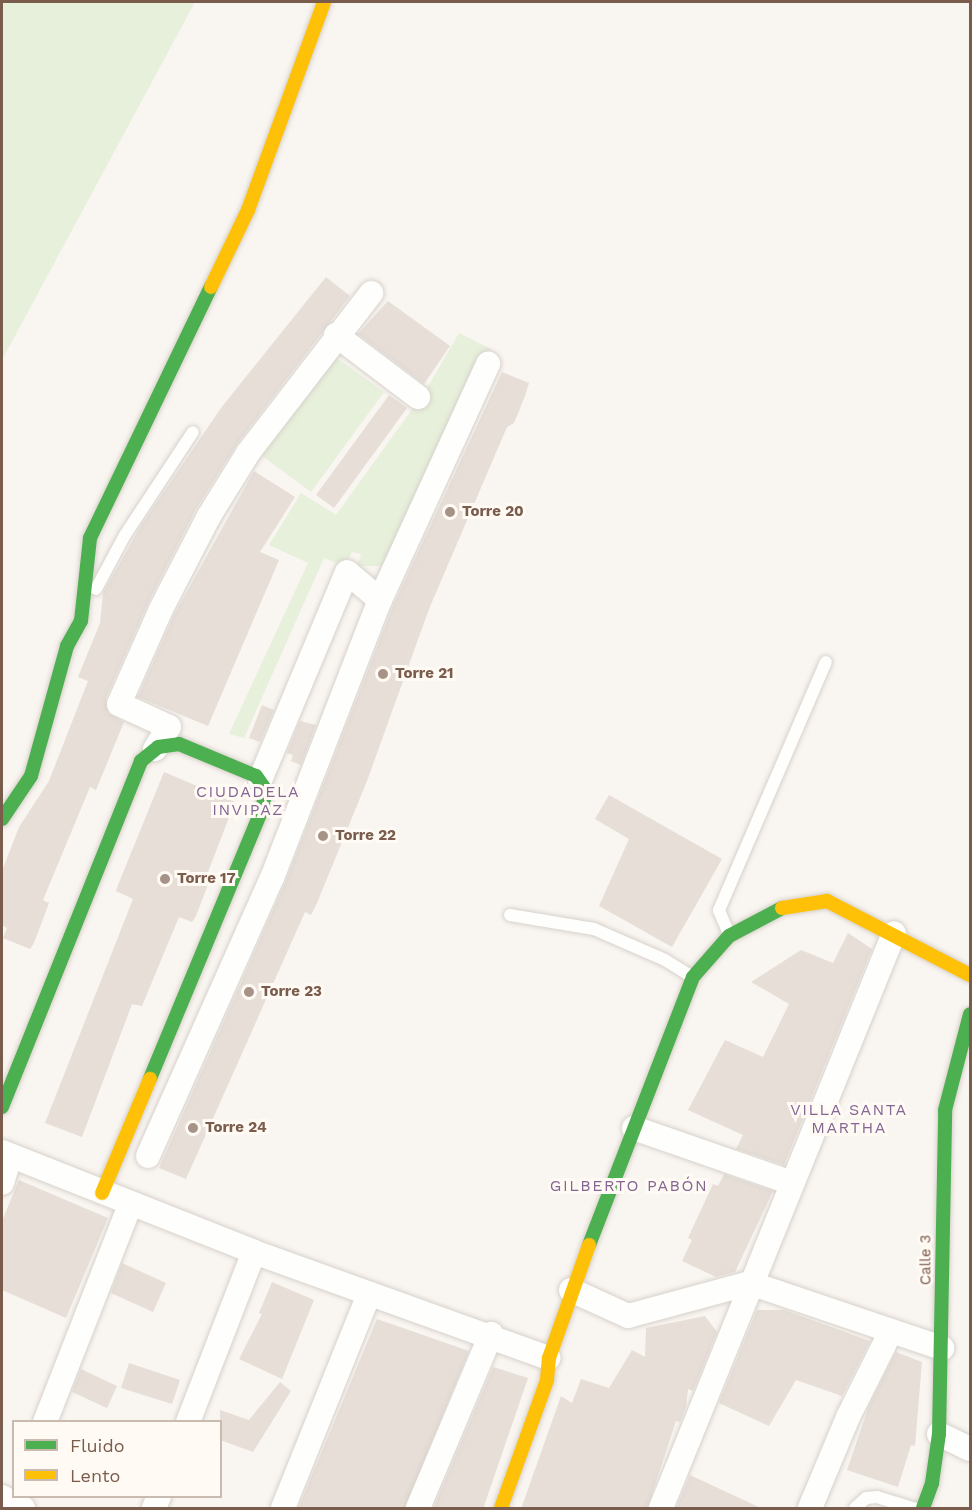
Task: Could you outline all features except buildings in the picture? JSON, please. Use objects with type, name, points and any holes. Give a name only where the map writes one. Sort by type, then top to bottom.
[{"type":"street","points":[[2,819],[31,776],[67,646],[81,621],[90,538],[248,210],[324,2]]},
{"type":"street","points":[[2,1107],[139,765],[155,749],[169,727],[119,704],[161,609],[209,516],[248,453],[370,293]]},
{"type":"street","points":[[336,335],[418,397]]},
{"type":"street","points":[[148,1156],[272,878],[380,600],[488,364]]},
{"type":"street","points":[[347,572],[394,570]]},
{"type":"street","points":[[260,780],[347,572]]},
{"type":"street","points":[[347,572],[380,600]]},
{"type":"street","points":[[102,1193],[264,807],[265,789],[260,780],[187,746],[167,744],[155,749]]},
{"type":"street","points":[[501,1509],[547,1380],[549,1358],[571,1290],[693,977],[729,936],[774,909],[827,901],[894,933],[970,975]]},
{"type":"street","points":[[661,1509],[750,1283],[894,933]]},
{"type":"street","name":"Calle 3","points":[[923,1509],[933,1483],[939,1434],[945,1110],[970,1014]]},
{"type":"street","points":[[634,1128],[792,1183]]},
{"type":"street","points":[[2,1183],[6,1154],[130,1205],[254,1252],[369,1294],[491,1334],[549,1358]]},
{"type":"street","points":[[46,1420],[130,1205]]},
{"type":"street","points":[[189,1420],[254,1252]]},
{"type":"street","points":[[571,1290],[628,1316],[750,1283],[942,1348]]},
{"type":"street","points":[[283,1509],[369,1294]]},
{"type":"street","points":[[810,1509],[848,1417],[891,1331]]},
{"type":"street","points":[[418,1509],[491,1334]]},
{"type":"street","points":[[939,1434],[970,1449]]},
{"type":"lane","points":[[81,621],[125,535],[193,432]]},
{"type":"lane","points":[[729,936],[719,910],[826,662]]},
{"type":"lane","points":[[510,915],[594,929],[665,960],[693,977]]},
{"type":"lane","points":[[855,1509],[866,1498],[877,1497],[914,1509]]},
{"type":"green space","points":[[2,2],[195,2],[2,360]]},
{"type":"green space","points":[[459,333],[491,349],[391,566],[357,566],[361,554],[352,552],[345,566],[324,558],[244,738],[229,734],[308,563],[269,545],[301,493],[336,515],[426,390]]},
{"type":"green space","points":[[327,351],[384,392],[311,492],[254,450]]},
{"type":"traffic: fast","points":[[2,819],[31,776],[67,646],[81,621],[90,538],[211,287]]},
{"type":"traffic: fast","points":[[2,1107],[141,761],[158,747],[179,744],[256,776],[265,789],[263,807],[150,1079]]},
{"type":"traffic: fast","points":[[589,1245],[693,977],[729,936],[782,908]]},
{"type":"traffic: fast","points":[[923,1508],[932,1483],[939,1434],[945,1110],[970,1014]]},
{"type":"traffic: slow","points":[[211,287],[248,210],[324,2]]},
{"type":"traffic: slow","points":[[782,908],[827,901],[970,975]]},
{"type":"traffic: slow","points":[[102,1193],[150,1079]]},
{"type":"traffic: slow","points":[[501,1508],[547,1380],[549,1358],[589,1245]]},
{"type":"place","name":"Torre 20","points":[[450,512]]},
{"type":"place","name":"Torre 21","points":[[383,674]]},
{"type":"place","name":"Torre 22","points":[[323,836]]},
{"type":"place","name":"Torre 17","points":[[165,879]]},
{"type":"place","name":"Torre 23","points":[[249,992]]},
{"type":"place","name":"Torre 24","points":[[193,1128]]},
{"type":"district","name":"CIUDADELA INVIPAZ","points":[[248,801]]},
{"type":"district","name":"VILLA SANTA MARTHA","points":[[849,1119]]},
{"type":"district","name":"GILBERTO PABÓN","points":[[629,1186]]}]
